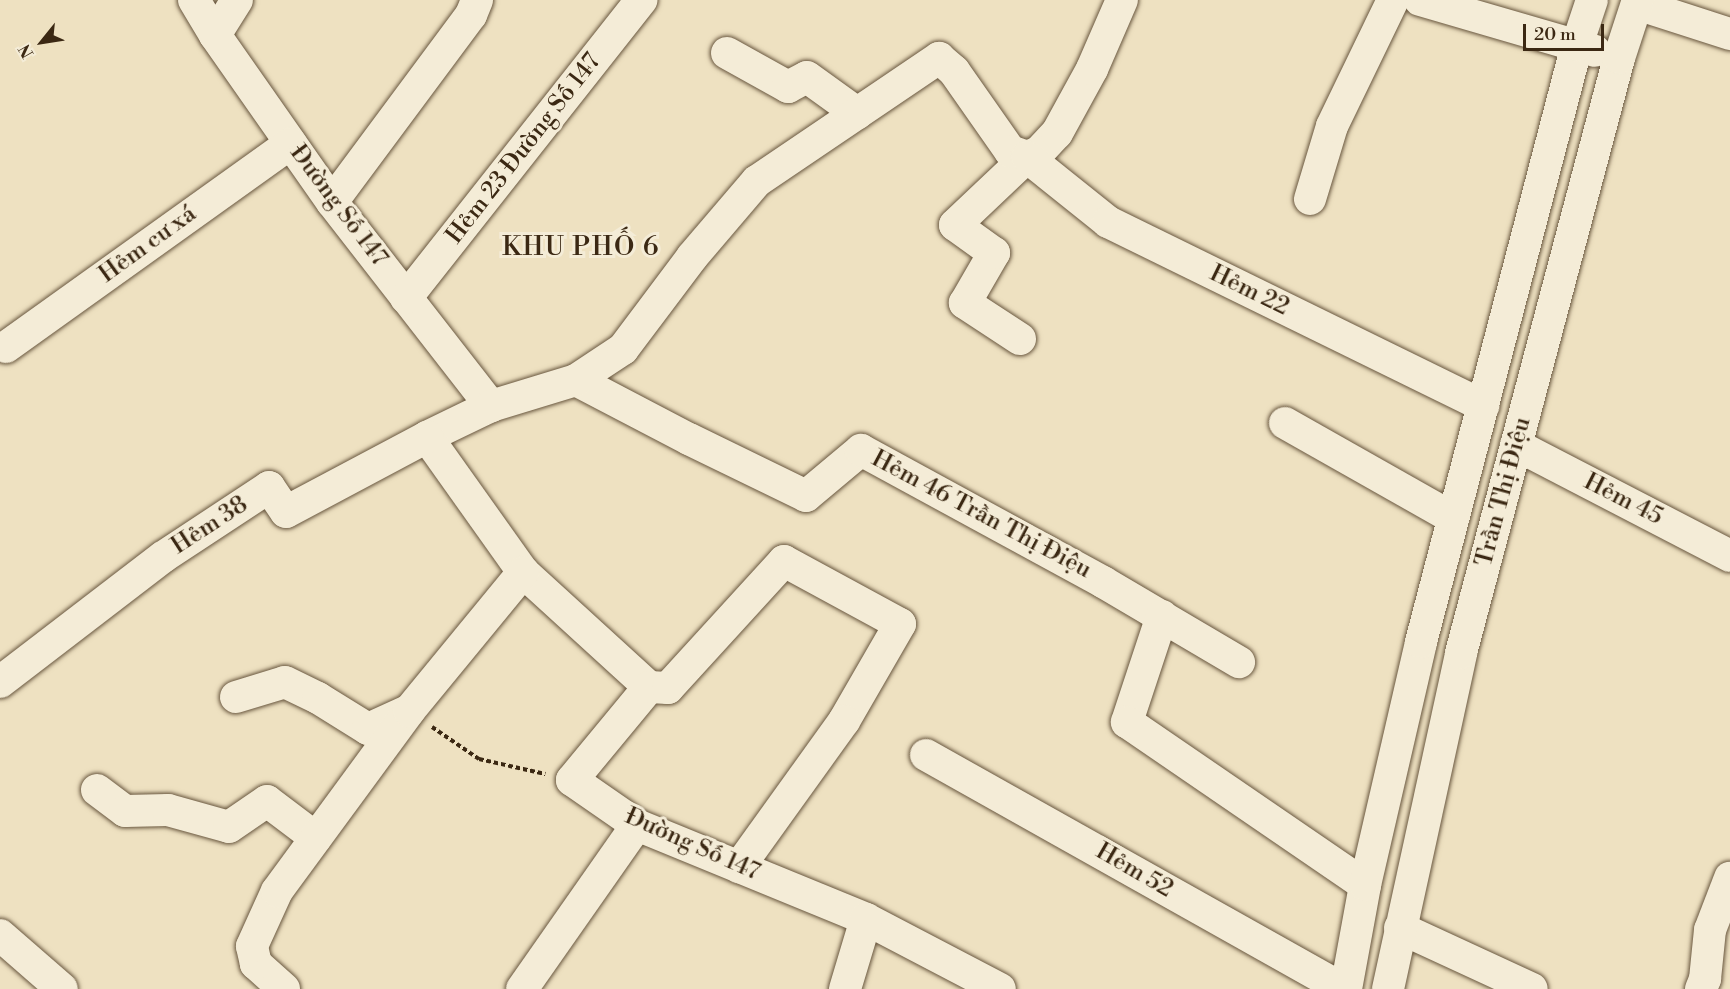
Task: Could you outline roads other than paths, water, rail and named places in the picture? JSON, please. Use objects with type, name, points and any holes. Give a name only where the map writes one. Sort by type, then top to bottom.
[{"type":"street","name":"Đường Số 147","points":[[194,0],[215,35],[332,202],[491,406]]},
{"type":"street","points":[[215,35],[237,0]]},
{"type":"street","points":[[332,202],[471,15],[477,0]]},
{"type":"street","name":"Hẻm 23 Đường Số 147","points":[[406,298],[641,0]]},
{"type":"street","points":[[1020,339],[965,303],[994,253],[955,225],[1027,157],[1039,152],[1056,134],[1092,69],[1122,0]]},
{"type":"street","points":[[1310,199],[1332,126],[1393,0]]},
{"type":"street","points":[[1420,0],[1619,58]]},
{"type":"street","name":"Trần Thị Điệu","points":[[1344,989],[1420,642],[1577,45],[1592,0]]},
{"type":"street","points":[[1638,2],[1730,34]]},
{"type":"street","name":"Trần Thị Điệu","points":[[1388,989],[1461,653],[1619,58],[1638,2]]},
{"type":"street","points":[[727,53],[788,87],[807,78],[857,113],[757,181],[692,257],[623,349],[576,380],[491,406],[427,437],[523,572],[649,687],[669,688],[784,561],[900,624],[844,722],[739,867]]},
{"type":"street","name":"Hẻm 22","points":[[857,113],[939,58],[954,71],[1010,151],[1027,157],[1108,222],[1483,406]]},
{"type":"street","name":"Hẻm cư xá","points":[[6,346],[291,143]]},
{"type":"street","name":"Hẻm 46 Trần Thị Điệu","points":[[576,380],[806,496],[861,450],[1162,616],[1239,662]]},
{"type":"street","points":[[1285,423],[1453,518]]},
{"type":"street","name":"Hẻm 38","points":[[0,682],[163,557],[269,487],[286,512],[427,437]]},
{"type":"street","name":"Hẻm 45","points":[[1516,445],[1730,556]]},
{"type":"street","points":[[284,989],[256,964],[252,946],[277,891],[409,711],[523,572]]},
{"type":"street","points":[[1162,616],[1127,722],[1365,885]]},
{"type":"street","points":[[1420,642],[1461,653]]},
{"type":"street","points":[[236,697],[285,682],[318,698],[368,729],[409,711]]},
{"type":"street","name":"Đường Số 147","points":[[649,687],[572,780],[637,825],[866,919],[1000,989]]},
{"type":"street","name":"Hẻm 52","points":[[926,755],[1344,989]]},
{"type":"street","points":[[97,790],[125,811],[168,810],[229,827],[267,801],[316,838]]},
{"type":"street","points":[[522,989],[637,825]]},
{"type":"street","points":[[1701,989],[1705,979],[1710,930],[1730,878]]},
{"type":"street","points":[[845,989],[866,919]]},
{"type":"street","points":[[1400,928],[1532,989]]},
{"type":"street","points":[[0,935],[62,989]]},
{"type":"district","name":"KHU PHỐ 6","points":[[581,248]]}]
